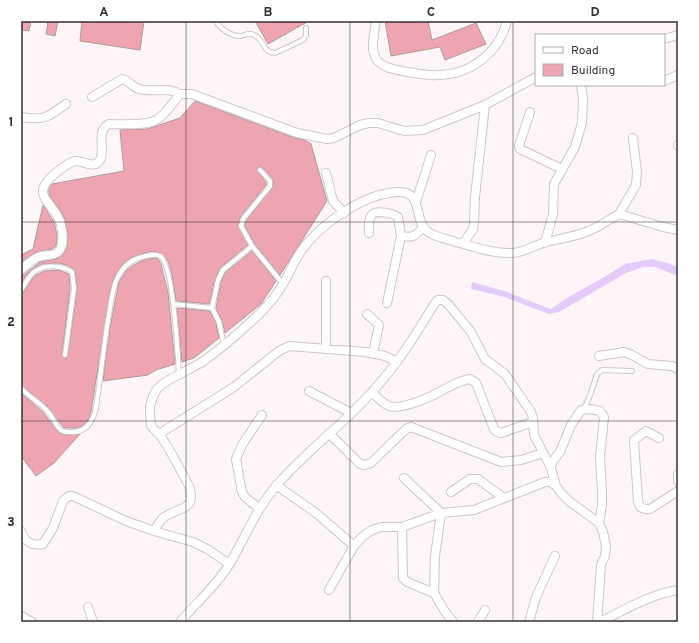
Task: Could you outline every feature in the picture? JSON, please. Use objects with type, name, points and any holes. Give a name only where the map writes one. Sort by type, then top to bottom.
[{"type":"street","points":[[376,21],[374,52],[380,63],[395,70],[439,75],[461,71],[479,62],[492,52],[505,31],[508,21]]},
{"type":"street","points":[[665,39],[678,35]]},
{"type":"street","points":[[665,81],[678,75]]},
{"type":"street","points":[[92,97],[122,79],[127,80],[139,89],[172,90],[180,94],[192,94],[297,133],[327,139],[334,138],[360,125],[369,123],[378,123],[404,131],[423,130],[485,105],[535,78]]},
{"type":"street","points":[[545,243],[553,214],[554,184],[575,147],[582,123],[582,86]]},
{"type":"street","points":[[21,270],[39,256],[53,255],[62,247],[62,229],[58,216],[45,199],[43,193],[45,184],[51,177],[68,164],[76,161],[97,164],[102,156],[102,131],[106,126],[109,124],[149,123],[156,120],[162,116],[180,94]]},
{"type":"street","points":[[21,117],[42,119],[51,115],[66,104]]},
{"type":"street","points":[[464,244],[473,229],[485,105]]},
{"type":"street","points":[[530,112],[519,146],[520,149],[562,168]]},
{"type":"street","points":[[154,531],[164,517],[187,506],[191,501],[192,495],[190,486],[159,434],[151,425],[150,407],[157,389],[166,382],[201,362],[257,317],[272,300],[283,284],[298,255],[318,231],[344,212],[367,200],[389,193],[405,193],[411,196],[416,202],[423,226],[427,231],[437,236],[483,250],[514,253],[587,232],[619,214],[636,185],[637,172],[633,138]]},
{"type":"street","points":[[416,202],[430,156]]},
{"type":"street","points":[[326,174],[333,201],[344,212]]},
{"type":"street","points":[[369,233],[371,216],[378,212],[398,216],[401,236],[387,303]]},
{"type":"street","points":[[619,214],[663,228],[678,230]]},
{"type":"street","points":[[401,236],[415,236],[423,226]]},
{"type":"street","points":[[326,281],[326,349]]},
{"type":"street","points":[[180,622],[214,584],[229,564],[260,509],[276,485],[372,392],[397,362],[438,300],[443,300],[448,304],[471,332],[485,359],[499,369],[511,382],[531,412],[534,435],[551,468],[556,486]]},
{"type":"street","points":[[367,314],[378,325],[373,353]]},
{"type":"street","points":[[159,434],[234,387],[279,351],[289,346],[373,353],[385,356],[397,362]]},
{"type":"street","points":[[599,356],[624,352],[648,364],[672,366],[678,369]]},
{"type":"street","points":[[372,392],[384,403],[395,407],[403,406],[438,393],[463,379],[470,378],[476,383],[494,429],[497,432],[501,433],[533,422]]},
{"type":"street","points":[[309,391],[351,413]]},
{"type":"street","points":[[551,468],[552,462],[560,452],[571,425],[582,410],[600,411],[604,417],[600,457],[602,491],[599,523],[603,532],[606,546],[605,556],[601,565],[596,622]]},
{"type":"street","points":[[260,509],[245,497],[242,492],[236,458],[242,445],[262,415]]},
{"type":"street","points":[[329,433],[360,464],[365,465],[371,463],[406,428],[411,427],[501,462],[521,460],[543,453]]},
{"type":"street","points":[[659,438],[646,431],[634,440],[640,507],[650,509],[678,491]]},
{"type":"street","points":[[678,474],[678,481]]},
{"type":"street","points":[[404,478],[441,513]]},
{"type":"street","points":[[451,492],[474,478],[478,479],[504,498]]},
{"type":"street","points":[[329,590],[354,546],[362,537],[372,530],[381,527],[402,527],[441,513],[474,510],[545,482],[550,482],[556,486],[569,501],[599,523]]},
{"type":"street","points":[[276,485],[316,513],[354,546]]},
{"type":"street","points":[[21,531],[28,543],[34,546],[43,544],[53,528],[63,501],[69,496],[73,496],[126,521],[193,542],[209,550],[229,564]]},
{"type":"street","points":[[441,513],[435,556],[434,594],[453,622]]},
{"type":"street","points":[[402,527],[403,578],[407,582],[434,594]]},
{"type":"street","points":[[529,622],[536,596],[555,556]]},
{"type":"street","points":[[600,622],[637,604],[670,591],[678,590]]},
{"type":"street","points":[[88,607],[93,622]]},
{"type":"street","points":[[478,622],[485,610]]},
{"type":"street","points":[[21,616],[32,622]]},
{"type":"lane","points":[[216,21],[220,27],[232,34],[240,36],[253,34],[258,37],[266,50],[271,53],[303,40],[306,36],[306,28]]},
{"type":"lane","points":[[260,170],[270,181],[270,186],[243,219],[240,226],[252,246],[283,284]]},
{"type":"lane","points":[[224,345],[219,322],[212,308],[218,280],[222,270],[252,246]]},
{"type":"lane","points":[[21,388],[48,412],[60,429],[64,432],[80,432],[87,428],[94,416],[111,301],[116,280],[130,262],[154,254],[160,256],[164,260],[169,274],[179,375]]},
{"type":"lane","points":[[21,290],[34,272],[43,268],[56,266],[66,268],[72,272],[74,288],[65,355]]},
{"type":"lane","points":[[173,304],[212,308]]},
{"type":"lane","points":[[584,409],[599,371],[632,371]]},
{"type":"shaded area","points":[[652,259],[678,267],[678,276],[655,267],[643,267],[626,273],[559,312],[549,314],[504,297],[471,289],[472,282],[504,291],[551,309],[565,299],[625,264]]},
{"type":"building","points":[[21,21],[31,21],[29,31],[21,30]]},
{"type":"building","points":[[48,21],[58,21],[55,36],[46,34]]},
{"type":"building","points":[[82,21],[144,21],[140,50],[80,41]]},
{"type":"building","points":[[255,21],[309,21],[268,44]]},
{"type":"building","points":[[385,21],[428,21],[432,40],[476,23],[486,44],[445,60],[440,47],[391,56]]},
{"type":"building","points":[[195,101],[295,138],[305,140],[311,144],[327,201],[280,275],[255,244],[245,226],[246,221],[273,186],[273,179],[262,167],[258,167],[257,171],[266,182],[266,185],[240,217],[238,225],[248,245],[220,268],[215,279],[209,304],[176,301],[172,274],[168,261],[161,253],[153,251],[141,254],[132,257],[124,263],[115,275],[110,291],[91,412],[88,420],[82,426],[75,428],[64,428],[48,407],[21,385],[21,293],[24,292],[34,276],[44,271],[58,270],[69,274],[70,288],[62,355],[64,358],[67,358],[68,355],[77,288],[75,270],[69,266],[59,263],[42,264],[32,269],[21,283],[21,275],[25,274],[40,262],[59,258],[65,252],[67,246],[68,234],[65,219],[49,195],[49,189],[52,184],[124,171],[120,130],[147,129],[180,118]]},
{"type":"building","points":[[43,205],[54,222],[57,235],[56,246],[52,249],[36,252],[21,262],[21,255],[33,249]]},
{"type":"building","points":[[252,251],[276,281],[261,304],[225,333],[222,321],[216,308],[221,281],[226,272]]},
{"type":"building","points":[[158,259],[161,264],[168,293],[175,364],[156,370],[148,375],[103,381],[110,327],[119,282],[126,271],[132,266],[143,260]]},
{"type":"building","points":[[177,308],[210,311],[216,323],[219,338],[194,358],[182,362]]},
{"type":"building","points":[[21,393],[43,412],[59,433],[67,435],[80,434],[54,463],[36,476],[21,456]]}]
